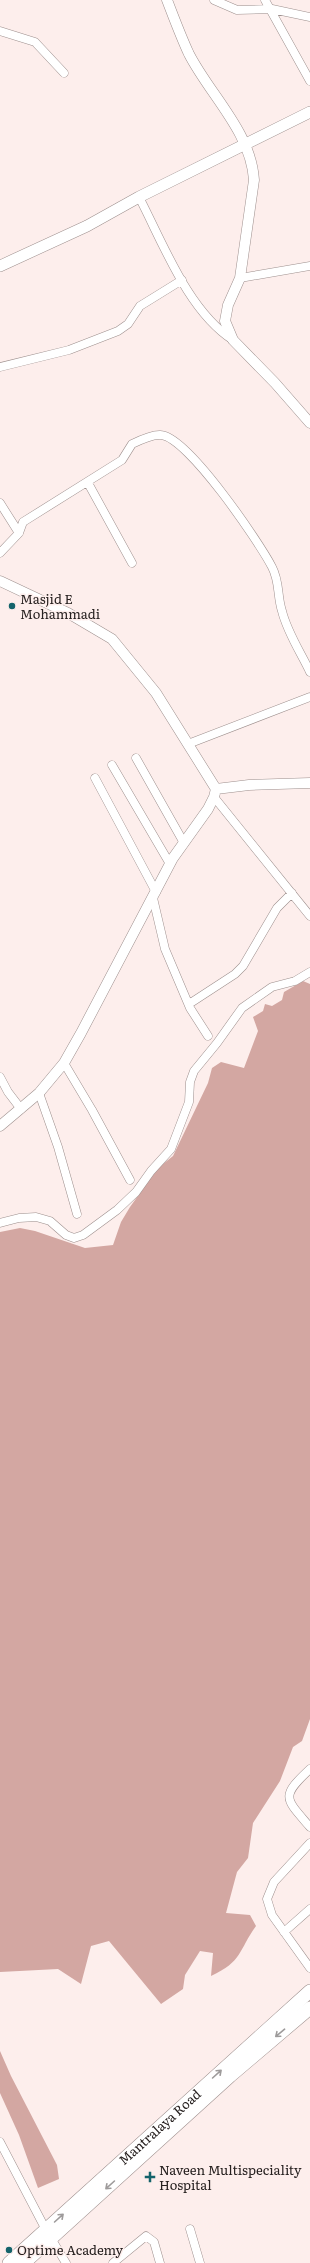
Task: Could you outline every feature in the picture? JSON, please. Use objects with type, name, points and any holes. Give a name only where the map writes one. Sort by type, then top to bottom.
[{"type":"highway","name":"Mantralaya Road","points":[[24,2263],[49,2234],[310,1991]]},
{"type":"highway","name":"Mantralaya Road","points":[[9,2263],[49,2234],[310,2008]]},
{"type":"main road","points":[[0,266],[87,226],[139,197],[310,112]]},
{"type":"street","points":[[167,0],[189,54],[246,144],[253,170],[254,180],[240,278],[228,305],[225,322],[233,340]]},
{"type":"street","points":[[214,0],[237,10],[272,9],[310,17]]},
{"type":"street","points":[[265,0],[272,9],[310,81]]},
{"type":"street","points":[[0,31],[35,42],[64,73]]},
{"type":"street","points":[[139,197],[182,280],[213,324],[233,340],[275,383],[310,423]]},
{"type":"street","points":[[240,278],[310,266]]},
{"type":"street","points":[[0,367],[69,350],[118,331],[128,324],[140,306],[182,280]]},
{"type":"street","points":[[0,553],[19,533],[23,522],[32,514],[88,483],[122,460],[128,450],[136,442],[161,435],[178,443],[236,511],[272,568],[278,582],[282,613],[310,672]]},
{"type":"street","points":[[88,483],[132,563]]},
{"type":"street","points":[[0,503],[19,533]]},
{"type":"street","points":[[0,581],[68,613],[112,640],[156,693],[188,744],[215,793],[310,916]]},
{"type":"street","points":[[188,744],[310,697]]},
{"type":"street","points":[[136,758],[184,843]]},
{"type":"street","points":[[112,765],[170,864]]},
{"type":"street","points":[[95,778],[154,895],[165,949],[189,1004],[208,1036]]},
{"type":"street","points":[[0,1126],[39,1093],[64,1063],[170,864],[215,793],[249,785],[310,783]]},
{"type":"street","points":[[189,1004],[235,974],[243,966],[277,908],[292,893]]},
{"type":"street","points":[[0,1222],[19,1218],[36,1217],[50,1221],[66,1235],[74,1238],[82,1235],[117,1210],[136,1192],[151,1171],[172,1149],[189,1102],[190,1082],[194,1071],[217,1043],[242,1008],[272,987],[295,981],[310,972]]},
{"type":"street","points":[[64,1063],[92,1110],[130,1180]]},
{"type":"street","points":[[0,1077],[8,1092],[21,1109]]},
{"type":"street","points":[[39,1093],[58,1147],[77,1214]]},
{"type":"street","points":[[310,1769],[293,1785],[288,1793],[290,1803],[310,1827]]},
{"type":"street","points":[[310,1843],[274,1882],[269,1890],[267,1899],[268,1907],[310,1968]]},
{"type":"street","points":[[284,1932],[310,1909]]},
{"type":"street","points":[[0,2142],[66,2263]]},
{"type":"street","points":[[190,2229],[200,2263]]},
{"type":"street","points":[[113,2263],[146,2236],[154,2242],[160,2263]]},
{"type":"shaded area","points":[[303,981],[310,984],[310,1719],[302,1741],[293,1747],[280,1781],[253,1823],[248,1858],[237,1872],[226,1913],[250,1915],[256,1926],[235,1960],[221,1971],[211,1976],[213,1953],[200,1951],[185,1975],[183,1989],[161,2004],[109,1941],[91,1946],[81,1984],[58,1969],[0,1972],[0,1232],[20,1228],[35,1231],[85,1248],[113,1245],[121,1222],[130,1207],[158,1168],[173,1156],[208,1083],[212,1068],[221,1062],[244,1068],[258,1031],[253,1017],[263,1011],[265,1004],[272,1006],[282,1000],[284,992]]},
{"type":"shaded area","points":[[0,2051],[11,2076],[57,2165],[59,2179],[38,2188],[19,2135],[0,2093]]},
{"type":"place","name":"Masjid E Mohammadi","points":[[12,606]]},
{"type":"place","name":"Naveen Multispeciality Hospital","points":[[150,2177]]},
{"type":"place","name":"Optime Academy","points":[[9,2250]]}]
